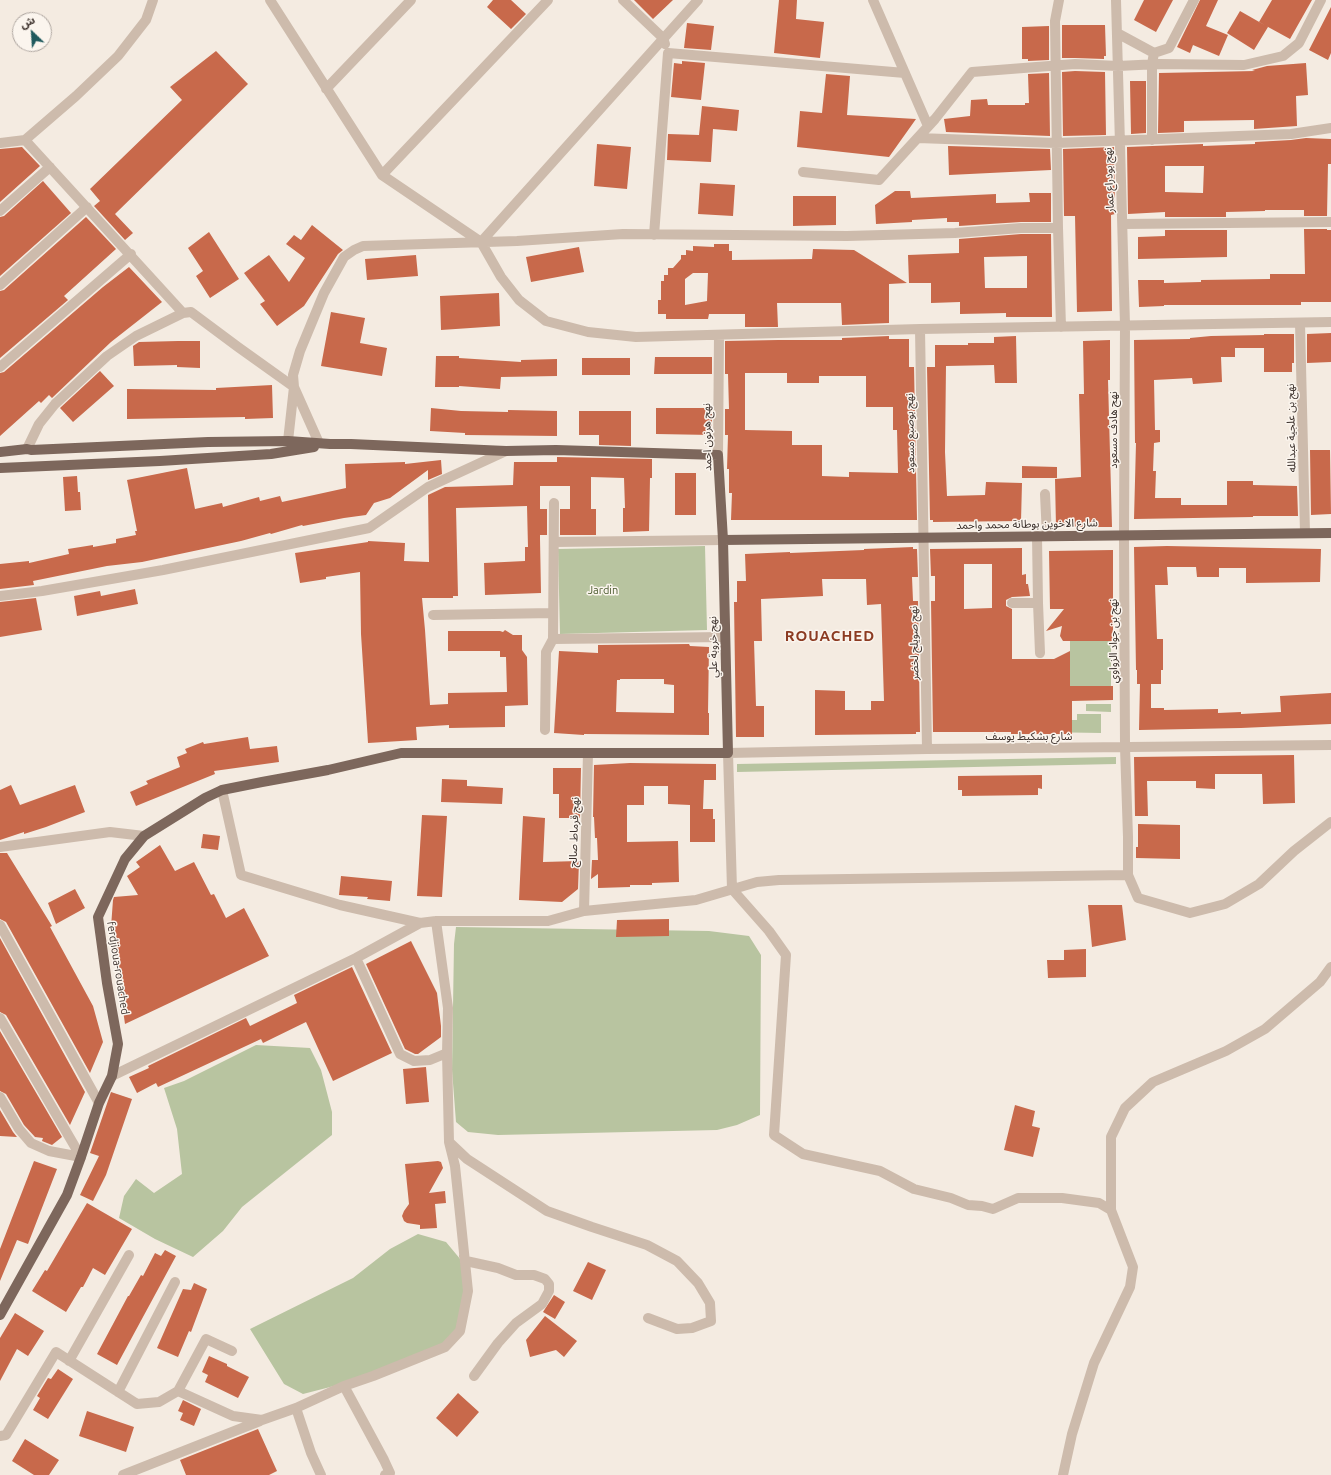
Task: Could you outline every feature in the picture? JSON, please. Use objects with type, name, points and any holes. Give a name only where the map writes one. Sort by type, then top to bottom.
[{"type":"main road","points":[[0,452],[27,449],[208,442],[288,441],[330,444],[506,450],[718,455]]},
{"type":"main road","points":[[0,468],[160,461],[271,454],[330,444]]},
{"type":"main road","name":"نهج هرنون احمد","points":[[718,455],[723,540]]},
{"type":"main road","name":"شارع الاخوين بوطانة محمد واحمد","points":[[723,540],[1331,533]]},
{"type":"main road","name":"نهج خروبة علي","points":[[723,540],[728,753]]},
{"type":"main road","name":"ferdjioua-rouached","points":[[0,1315],[67,1195],[99,1103],[112,1076],[118,1044],[107,983],[98,917],[125,859],[144,836],[205,798],[222,790],[328,770],[401,754],[728,753]]},
{"type":"street","points":[[0,143],[25,140],[76,96],[118,56],[146,20],[153,0]]},
{"type":"street","points":[[270,0],[382,174],[481,242],[501,276],[519,300],[546,321],[588,332],[636,337],[920,329],[1331,322]]},
{"type":"street","points":[[326,88],[411,0]]},
{"type":"street","points":[[382,174],[548,0]]},
{"type":"street","points":[[622,0],[663,38],[668,53],[654,235]]},
{"type":"street","points":[[481,242],[698,0]]},
{"type":"street","points":[[873,0],[928,126]]},
{"type":"street","points":[[1059,0],[1055,21],[1055,65],[1061,327]]},
{"type":"street","name":"نهج بودراع عمار","points":[[1116,0],[1125,325]]},
{"type":"street","points":[[1117,33],[1154,53],[1169,48],[1194,0]]},
{"type":"street","points":[[803,172],[879,180],[918,138],[972,72],[1075,64],[1118,66],[1152,64],[1244,65],[1283,56],[1299,43],[1321,0]]},
{"type":"street","points":[[668,53],[905,73]]},
{"type":"street","points":[[1152,140],[1152,64],[1154,53]]},
{"type":"street","points":[[918,138],[1056,143],[1291,134],[1331,128]]},
{"type":"street","points":[[25,140],[183,312]]},
{"type":"street","points":[[0,211],[50,167]]},
{"type":"street","points":[[0,285],[87,207]]},
{"type":"street","points":[[1123,224],[1331,222]]},
{"type":"street","points":[[288,441],[294,387],[293,375],[300,351],[324,293],[344,257],[363,246],[517,241],[623,234],[847,236],[955,233],[1021,228],[1058,228]]},
{"type":"street","points":[[0,367],[131,254]]},
{"type":"street","points":[[27,449],[39,424],[55,404],[107,356],[136,336],[183,312],[191,312],[294,387],[319,443]]},
{"type":"street","name":"نهج بن علجية عبدالله","points":[[1300,323],[1305,533]]},
{"type":"street","name":"نهج هادف مسعود","points":[[1124,535],[1125,325]]},
{"type":"street","name":"نهج بوصبع مسعود","points":[[920,329],[924,538]]},
{"type":"street","name":"نهج هرنون احمد","points":[[718,455],[719,335]]},
{"type":"street","points":[[0,596],[42,591],[163,570],[369,528],[428,487],[506,450]]},
{"type":"street","points":[[1040,653],[1038,603],[1045,494]]},
{"type":"street","points":[[545,730],[546,652],[554,639],[554,503]]},
{"type":"street","name":"نهج بن جواد الزواوي","points":[[1124,535],[1125,748],[1128,875]]},
{"type":"street","name":"نهج صويلح لخضر","points":[[924,538],[927,749]]},
{"type":"street","points":[[554,542],[723,540]]},
{"type":"street","points":[[1012,603],[1038,603]]},
{"type":"street","points":[[433,615],[554,613]]},
{"type":"street","points":[[554,639],[725,637]]},
{"type":"street","name":"شارع بشكيط يوسف","points":[[728,753],[927,749],[1331,745]]},
{"type":"street","name":"نهج قرماط صالح","points":[[584,911],[588,753]]},
{"type":"street","points":[[728,753],[732,889],[769,931],[786,955],[774,1134],[804,1154],[880,1171],[914,1189],[951,1198],[968,1205],[982,1206],[993,1209],[1018,1198],[1062,1198],[1099,1203],[1110,1210]]},
{"type":"street","points":[[222,790],[241,875],[340,905],[420,923],[436,921],[548,922],[584,911],[696,900],[757,882],[779,880],[1128,875],[1138,898],[1190,912],[1226,904],[1259,884],[1294,852],[1331,822]]},
{"type":"street","points":[[0,847],[110,832],[144,836]]},
{"type":"street","points":[[123,1475],[296,1408],[344,1386],[445,1347],[460,1331],[468,1291],[455,1166],[449,1142],[447,1053],[448,1008],[436,921]]},
{"type":"street","points":[[112,1076],[356,958],[420,923]]},
{"type":"street","points":[[0,925],[99,1103]]},
{"type":"street","points":[[356,958],[400,1054],[414,1061],[430,1060],[447,1053]]},
{"type":"street","points":[[1063,1475],[1072,1434],[1094,1363],[1130,1287],[1133,1267],[1110,1210],[1111,1137],[1125,1108],[1153,1082],[1226,1052],[1265,1029],[1320,982],[1331,967]]},
{"type":"street","points":[[0,1018],[81,1157]]},
{"type":"street","points":[[0,1097],[19,1129],[31,1142],[49,1151],[81,1157]]},
{"type":"street","points":[[449,1142],[467,1159],[547,1211],[647,1244],[677,1261],[698,1283],[710,1303],[711,1321],[692,1328],[677,1329],[648,1318]]},
{"type":"street","points":[[69,1361],[129,1255]]},
{"type":"street","points":[[464,1256],[466,1260],[498,1268],[516,1275],[534,1275],[545,1279],[549,1284],[549,1291],[542,1304],[516,1323],[498,1343],[474,1376]]},
{"type":"street","points":[[118,1392],[175,1282]]},
{"type":"street","points":[[0,1436],[6,1435],[56,1352],[137,1404],[159,1402],[178,1391],[206,1339],[232,1351]]},
{"type":"street","points":[[344,1386],[390,1473],[385,1475]]},
{"type":"street","points":[[178,1391],[233,1416],[262,1420]]},
{"type":"street","points":[[296,1408],[311,1453],[321,1475]]},
{"type":"green space","name":"Jardin","points":[[705,546],[707,630],[560,634],[558,549]]},
{"type":"green space","points":[[1070,641],[1111,641],[1111,686],[1070,686]]},
{"type":"green space","points":[[1086,704],[1111,704],[1111,712],[1086,711]]},
{"type":"green space","points":[[1077,714],[1101,714],[1101,733],[1041,732],[1041,720],[1077,720]]},
{"type":"green space","points":[[1116,757],[1116,764],[737,772],[737,764]]},
{"type":"green space","points":[[456,927],[709,931],[749,936],[761,955],[760,1115],[737,1125],[717,1130],[498,1135],[468,1132],[456,1122],[452,1070],[454,944]]},
{"type":"green space","points":[[256,1045],[310,1048],[321,1070],[332,1112],[332,1135],[242,1207],[223,1231],[193,1257],[155,1239],[119,1218],[124,1196],[136,1179],[154,1193],[182,1174],[177,1129],[164,1088],[184,1081]]},
{"type":"green space","points":[[418,1234],[446,1242],[466,1266],[464,1317],[449,1345],[373,1376],[303,1394],[284,1384],[250,1329],[353,1278],[390,1249]]},
{"type":"building","points":[[493,0],[511,0],[526,14],[511,29],[487,7]]},
{"type":"building","points":[[634,0],[673,0],[653,19]]},
{"type":"building","points":[[779,0],[797,0],[796,19],[824,22],[820,58],[774,53]]},
{"type":"building","points":[[1144,0],[1173,0],[1156,32],[1134,20]]},
{"type":"building","points":[[1200,0],[1218,0],[1206,26],[1228,35],[1219,56],[1193,45],[1190,53],[1177,47]]},
{"type":"building","points":[[1272,0],[1312,0],[1290,39],[1259,22]]},
{"type":"building","points":[[1331,7],[1331,53],[1328,60],[1309,50]]},
{"type":"building","points":[[1240,11],[1268,27],[1254,50],[1227,33]]},
{"type":"building","points":[[687,23],[714,26],[711,50],[684,48]]},
{"type":"building","points":[[1062,25],[1105,25],[1106,56],[1104,56],[1104,59],[1062,58]]},
{"type":"building","points":[[1049,26],[1049,60],[1028,61],[1028,59],[1022,59],[1022,27]]},
{"type":"building","points":[[216,51],[248,84],[115,214],[133,233],[125,240],[94,206],[100,201],[90,189],[182,100],[170,87]]},
{"type":"building","points":[[682,61],[705,63],[701,100],[671,97],[674,63],[682,64]]},
{"type":"building","points":[[1306,63],[1308,95],[1296,96],[1297,126],[1254,129],[1254,120],[1184,121],[1184,132],[1158,133],[1159,73],[1255,71],[1252,70],[1267,66]]},
{"type":"building","points":[[1062,72],[1105,72],[1106,135],[1063,136]]},
{"type":"building","points":[[1049,73],[1050,136],[946,132],[944,119],[970,116],[971,100],[987,99],[988,105],[1025,105],[1025,103],[1029,103],[1028,74]]},
{"type":"building","points":[[826,74],[850,76],[847,115],[916,119],[889,157],[797,147],[800,111],[822,113]]},
{"type":"building","points":[[1130,81],[1146,81],[1146,133],[1131,134]]},
{"type":"building","points":[[702,106],[739,110],[737,131],[713,129],[711,162],[667,160],[668,134],[699,135]]},
{"type":"building","points":[[1306,138],[1331,139],[1331,164],[1328,164],[1327,216],[1304,216],[1304,210],[1226,212],[1226,217],[1165,217],[1165,212],[1128,214],[1127,147],[1203,144],[1203,146],[1255,144],[1255,142]],"holes":[[[1165,166],[1204,166],[1203,193],[1165,192]]]},
{"type":"building","points":[[597,144],[631,147],[627,189],[594,186]]},
{"type":"building","points":[[948,146],[1050,149],[1051,170],[949,175]]},
{"type":"building","points":[[22,147],[40,166],[0,202],[0,149]]},
{"type":"building","points":[[1114,147],[1115,214],[1111,215],[1112,311],[1077,312],[1075,216],[1064,216],[1063,149]]},
{"type":"building","points":[[43,181],[71,213],[0,276],[0,217],[4,216]]},
{"type":"building","points":[[700,183],[735,185],[733,216],[698,214]]},
{"type":"building","points":[[895,191],[910,191],[911,198],[996,194],[996,203],[1030,202],[1029,193],[1051,193],[1051,222],[1021,222],[959,226],[959,222],[947,222],[947,218],[876,224],[875,205]]},
{"type":"building","points":[[793,196],[836,196],[836,225],[793,226]]},
{"type":"building","points":[[86,217],[116,249],[64,296],[68,300],[0,358],[0,291],[4,290]]},
{"type":"building","points":[[312,225],[343,250],[338,254],[304,306],[277,326],[260,304],[265,301],[244,273],[269,255],[289,282],[305,258],[286,244],[294,235],[301,240]]},
{"type":"building","points":[[1304,229],[1331,230],[1331,302],[1301,302],[1301,305],[1164,305],[1139,307],[1138,280],[1164,280],[1164,283],[1201,282],[1201,280],[1270,279],[1270,274],[1305,274]]},
{"type":"building","points":[[1165,230],[1227,230],[1227,257],[1138,259],[1138,237],[1165,236]]},
{"type":"building","points":[[209,232],[239,279],[210,298],[196,276],[203,271],[188,248]]},
{"type":"building","points":[[1021,234],[1051,234],[1052,317],[1006,317],[1006,313],[960,314],[960,302],[931,303],[931,283],[909,283],[908,255],[959,253],[959,239]],"holes":[[[1027,256],[1027,288],[985,288],[984,257]]]},
{"type":"building","points":[[714,244],[729,244],[729,251],[732,251],[732,260],[812,259],[813,249],[854,250],[907,283],[889,284],[889,323],[842,325],[841,303],[777,303],[778,327],[745,327],[745,314],[709,314],[708,319],[666,319],[666,314],[658,314],[658,300],[661,300],[661,281],[664,281],[664,275],[668,275],[668,268],[673,268],[681,259],[681,255],[686,255],[686,250],[693,251],[693,246],[714,247]],"holes":[[[693,273],[708,273],[707,301],[685,305],[685,279]]]},
{"type":"building","points":[[579,247],[584,272],[531,282],[526,257]]},
{"type":"building","points":[[416,255],[418,276],[367,280],[365,259]]},
{"type":"building","points":[[129,267],[162,302],[111,342],[52,398],[49,395],[41,403],[39,401],[0,436],[0,373],[4,372],[103,287]]},
{"type":"building","points":[[499,293],[500,326],[441,330],[440,296]]},
{"type":"building","points":[[331,312],[365,318],[360,343],[387,348],[382,376],[321,366]]},
{"type":"building","points":[[1331,333],[1331,362],[1307,363],[1307,334]]},
{"type":"building","points":[[1294,334],[1294,363],[1292,363],[1292,372],[1264,372],[1264,348],[1235,348],[1235,357],[1221,357],[1222,382],[1193,384],[1192,378],[1154,380],[1155,430],[1160,430],[1160,442],[1154,443],[1153,471],[1156,471],[1155,498],[1181,498],[1181,505],[1227,505],[1227,481],[1253,481],[1253,485],[1297,486],[1298,516],[1134,519],[1136,443],[1134,340],[1190,339],[1211,336]]},
{"type":"building","points":[[889,336],[889,339],[909,339],[909,367],[914,367],[917,520],[731,520],[732,493],[729,493],[729,469],[727,469],[728,435],[725,435],[725,409],[729,409],[728,374],[725,374],[725,341],[842,340],[842,338]],"holes":[[[745,373],[787,373],[787,383],[819,383],[819,376],[866,376],[866,407],[893,407],[893,430],[897,430],[898,473],[849,472],[849,477],[822,476],[822,445],[792,445],[792,431],[745,430]]]},
{"type":"building","points":[[1016,336],[1017,383],[995,383],[994,365],[946,366],[945,452],[947,496],[985,495],[986,482],[1022,483],[1021,521],[933,522],[933,520],[930,520],[927,367],[935,367],[935,345],[994,343],[994,337]]},
{"type":"building","points":[[1110,340],[1110,380],[1108,380],[1112,527],[1056,527],[1055,479],[1081,477],[1079,394],[1084,394],[1083,341]]},
{"type":"building","points":[[200,341],[200,368],[177,367],[177,365],[134,366],[133,346],[139,342]]},
{"type":"building","points":[[436,356],[459,356],[459,358],[521,362],[521,360],[557,359],[557,376],[501,377],[500,389],[459,386],[435,387]]},
{"type":"building","points":[[655,357],[712,357],[712,374],[654,374]]},
{"type":"building","points":[[582,358],[630,358],[630,375],[582,375]]},
{"type":"building","points":[[100,371],[114,386],[73,422],[60,408]]},
{"type":"building","points":[[272,385],[273,418],[127,419],[127,389],[216,390],[216,388]]},
{"type":"building","points":[[431,408],[461,411],[557,411],[557,436],[465,435],[465,433],[430,431]]},
{"type":"building","points":[[656,408],[712,408],[712,435],[656,434]]},
{"type":"building","points":[[579,411],[631,411],[631,446],[599,445],[599,435],[579,435]]},
{"type":"building","points":[[1310,450],[1330,450],[1331,514],[1311,515]]},
{"type":"building","points":[[557,457],[652,459],[652,478],[650,478],[649,531],[623,532],[623,508],[625,508],[624,478],[591,477],[591,509],[596,509],[596,535],[560,535],[560,509],[570,509],[570,486],[540,486],[540,509],[547,509],[547,535],[540,535],[541,593],[485,595],[484,563],[525,561],[525,547],[528,547],[527,506],[456,508],[458,596],[453,596],[453,598],[422,598],[430,705],[448,704],[448,693],[507,692],[506,657],[500,657],[500,651],[448,651],[448,631],[503,632],[505,630],[513,635],[522,635],[522,650],[527,657],[528,705],[505,706],[505,727],[449,728],[449,725],[416,727],[417,740],[368,743],[361,634],[360,572],[326,577],[326,579],[300,583],[295,553],[368,541],[405,543],[404,561],[429,562],[428,495],[445,487],[513,485],[514,462],[557,462]]},
{"type":"building","points":[[441,460],[442,474],[428,480],[428,470],[390,498],[374,503],[366,515],[302,525],[241,541],[142,562],[107,566],[33,581],[34,585],[0,589],[0,564],[29,561],[29,563],[69,554],[68,549],[116,543],[116,539],[136,535],[135,531],[137,531],[127,480],[187,468],[195,509],[222,503],[223,507],[259,497],[260,501],[280,496],[282,502],[346,488],[345,464],[405,462],[405,464]]},
{"type":"building","points":[[1022,466],[1057,467],[1057,478],[1022,478]]},
{"type":"building","points":[[675,473],[696,473],[696,515],[675,515]]},
{"type":"building","points":[[77,476],[81,510],[65,511],[63,477]]},
{"type":"building","points":[[1167,546],[1321,549],[1320,582],[1246,583],[1246,568],[1219,568],[1219,577],[1197,577],[1196,567],[1167,567],[1168,585],[1155,585],[1157,639],[1163,639],[1163,670],[1161,670],[1161,684],[1151,684],[1151,708],[1164,708],[1164,710],[1218,709],[1218,713],[1241,712],[1241,714],[1281,712],[1280,696],[1331,693],[1331,724],[1139,730],[1140,684],[1137,684],[1136,670],[1134,547]]},
{"type":"building","points":[[913,547],[913,549],[917,549],[918,577],[912,577],[913,601],[918,601],[920,732],[916,732],[916,734],[815,735],[815,690],[845,691],[845,710],[871,710],[871,701],[884,701],[881,604],[867,605],[866,579],[822,579],[823,596],[761,599],[762,641],[754,641],[756,706],[764,706],[764,737],[736,737],[734,602],[737,602],[737,581],[746,581],[745,554]]},
{"type":"building","points":[[1022,548],[1022,575],[1026,574],[1026,584],[1028,584],[1030,596],[1012,597],[1006,600],[1006,606],[1012,609],[1012,659],[1054,659],[1070,651],[1070,686],[1113,686],[1113,700],[1072,701],[1072,734],[933,732],[931,601],[935,601],[935,576],[931,576],[930,549]],"holes":[[[964,564],[992,564],[992,608],[964,609]]]},
{"type":"building","points":[[1113,550],[1113,641],[1063,641],[1060,636],[1062,626],[1046,631],[1064,609],[1050,609],[1049,551]]},
{"type":"building","points":[[135,589],[138,604],[77,616],[74,596],[100,591],[101,596]]},
{"type":"building","points":[[36,598],[42,630],[0,637],[0,602]]},
{"type":"building","points":[[689,644],[690,646],[709,647],[709,735],[584,735],[554,733],[559,651],[598,653],[598,645]],"holes":[[[664,679],[664,684],[674,685],[674,713],[616,712],[617,680]]]},
{"type":"building","points":[[248,737],[250,749],[277,746],[279,762],[214,771],[215,774],[136,806],[130,792],[148,784],[146,781],[180,767],[177,757],[187,753],[185,749],[203,742],[204,744]]},
{"type":"building","points":[[1294,755],[1295,803],[1263,804],[1262,774],[1215,774],[1215,789],[1196,788],[1196,781],[1147,781],[1148,816],[1135,816],[1134,757]]},
{"type":"building","points":[[630,763],[716,764],[716,780],[704,780],[703,809],[713,809],[713,819],[715,819],[715,842],[690,842],[690,805],[668,804],[668,786],[644,786],[644,805],[627,805],[627,842],[678,841],[679,882],[652,883],[652,885],[630,885],[630,887],[598,888],[598,874],[591,879],[592,860],[598,860],[597,838],[595,838],[593,817],[594,765]]},
{"type":"building","points":[[553,768],[581,768],[580,818],[559,818],[559,794],[553,794]]},
{"type":"building","points":[[1042,775],[1042,789],[1038,788],[1038,795],[962,796],[962,790],[958,790],[958,776]]},
{"type":"building","points":[[442,779],[467,780],[467,786],[503,788],[502,804],[441,802]]},
{"type":"building","points":[[11,785],[20,805],[75,785],[85,812],[46,827],[0,840],[0,790]]},
{"type":"building","points":[[422,815],[447,816],[442,897],[417,896]]},
{"type":"building","points":[[523,816],[545,818],[543,862],[579,861],[578,889],[562,902],[519,900]]},
{"type":"building","points":[[1138,824],[1180,825],[1180,859],[1136,858],[1136,847],[1138,847]]},
{"type":"building","points":[[203,834],[220,836],[218,850],[201,848]]},
{"type":"building","points":[[160,845],[175,871],[194,862],[211,895],[214,894],[226,918],[244,908],[269,956],[125,1024],[111,927],[113,900],[114,897],[138,895],[127,876],[140,867],[136,862]]},
{"type":"building","points":[[0,853],[7,853],[52,926],[50,927],[93,1006],[103,1042],[90,1073],[6,922],[0,919]]},
{"type":"building","points":[[341,876],[392,881],[390,901],[367,899],[368,897],[339,895]]},
{"type":"building","points":[[75,889],[85,908],[56,924],[48,903]]},
{"type":"building","points":[[1088,905],[1122,905],[1126,940],[1092,947]]},
{"type":"building","points":[[669,919],[669,936],[616,937],[617,920]]},
{"type":"building","points":[[0,938],[85,1092],[70,1125],[6,1015],[0,1012]]},
{"type":"building","points":[[411,941],[437,993],[441,1026],[441,1037],[418,1054],[405,1049],[366,964]]},
{"type":"building","points":[[1086,949],[1086,977],[1048,978],[1047,960],[1064,960],[1064,950]]},
{"type":"building","points":[[352,967],[392,1053],[333,1081],[306,1022],[263,1043],[261,1039],[158,1087],[156,1083],[137,1093],[129,1077],[149,1068],[148,1066],[246,1018],[250,1026],[297,1003],[294,995]]},
{"type":"building","points":[[0,1031],[62,1137],[52,1145],[42,1141],[43,1138],[35,1137],[24,1125],[6,1094],[0,1091]]},
{"type":"building","points":[[426,1067],[429,1102],[406,1104],[403,1069]]},
{"type":"building","points":[[111,1092],[132,1099],[106,1175],[93,1201],[80,1195],[99,1156],[90,1153]]},
{"type":"building","points":[[1015,1105],[1035,1111],[1032,1126],[1040,1128],[1033,1157],[1004,1150]]},
{"type":"building","points":[[0,1110],[13,1132],[17,1137],[0,1136]]},
{"type":"building","points":[[34,1161],[57,1169],[28,1244],[17,1240],[0,1281],[0,1249]]},
{"type":"building","points":[[441,1162],[443,1168],[429,1193],[445,1191],[446,1203],[435,1204],[437,1228],[420,1229],[420,1225],[407,1223],[404,1221],[402,1216],[409,1204],[405,1164]]},
{"type":"building","points":[[87,1203],[132,1229],[105,1275],[93,1268],[83,1287],[81,1287],[66,1312],[32,1291],[45,1270],[47,1271]]},
{"type":"building","points":[[165,1250],[176,1256],[117,1365],[97,1354],[128,1296],[141,1275],[143,1276],[155,1253],[161,1256]]},
{"type":"building","points":[[588,1262],[606,1270],[592,1300],[573,1291]]},
{"type":"building","points":[[194,1283],[207,1289],[191,1332],[189,1331],[178,1357],[157,1348],[183,1289],[191,1290]]},
{"type":"building","points":[[554,1295],[565,1302],[555,1319],[543,1312]]},
{"type":"building","points":[[15,1313],[44,1331],[28,1356],[17,1349],[0,1381],[0,1338]]},
{"type":"building","points":[[545,1316],[577,1341],[564,1357],[556,1350],[530,1357],[526,1340]]},
{"type":"building","points":[[209,1356],[227,1364],[227,1366],[249,1377],[238,1398],[205,1382],[208,1375],[202,1372]]},
{"type":"building","points":[[58,1369],[73,1379],[48,1419],[33,1410],[40,1398],[37,1396],[48,1378],[51,1379]]},
{"type":"building","points":[[458,1393],[479,1412],[457,1437],[436,1418]]},
{"type":"building","points":[[183,1400],[201,1409],[194,1426],[180,1420],[183,1413],[178,1411]]},
{"type":"building","points":[[87,1411],[134,1427],[126,1452],[79,1436]]},
{"type":"building","points":[[258,1429],[277,1471],[269,1475],[186,1475],[180,1460]]},
{"type":"building","points":[[25,1439],[59,1460],[49,1475],[34,1475],[12,1461]]},
{"type":"district","name":"ROUACHED","points":[[830,636]]}]
